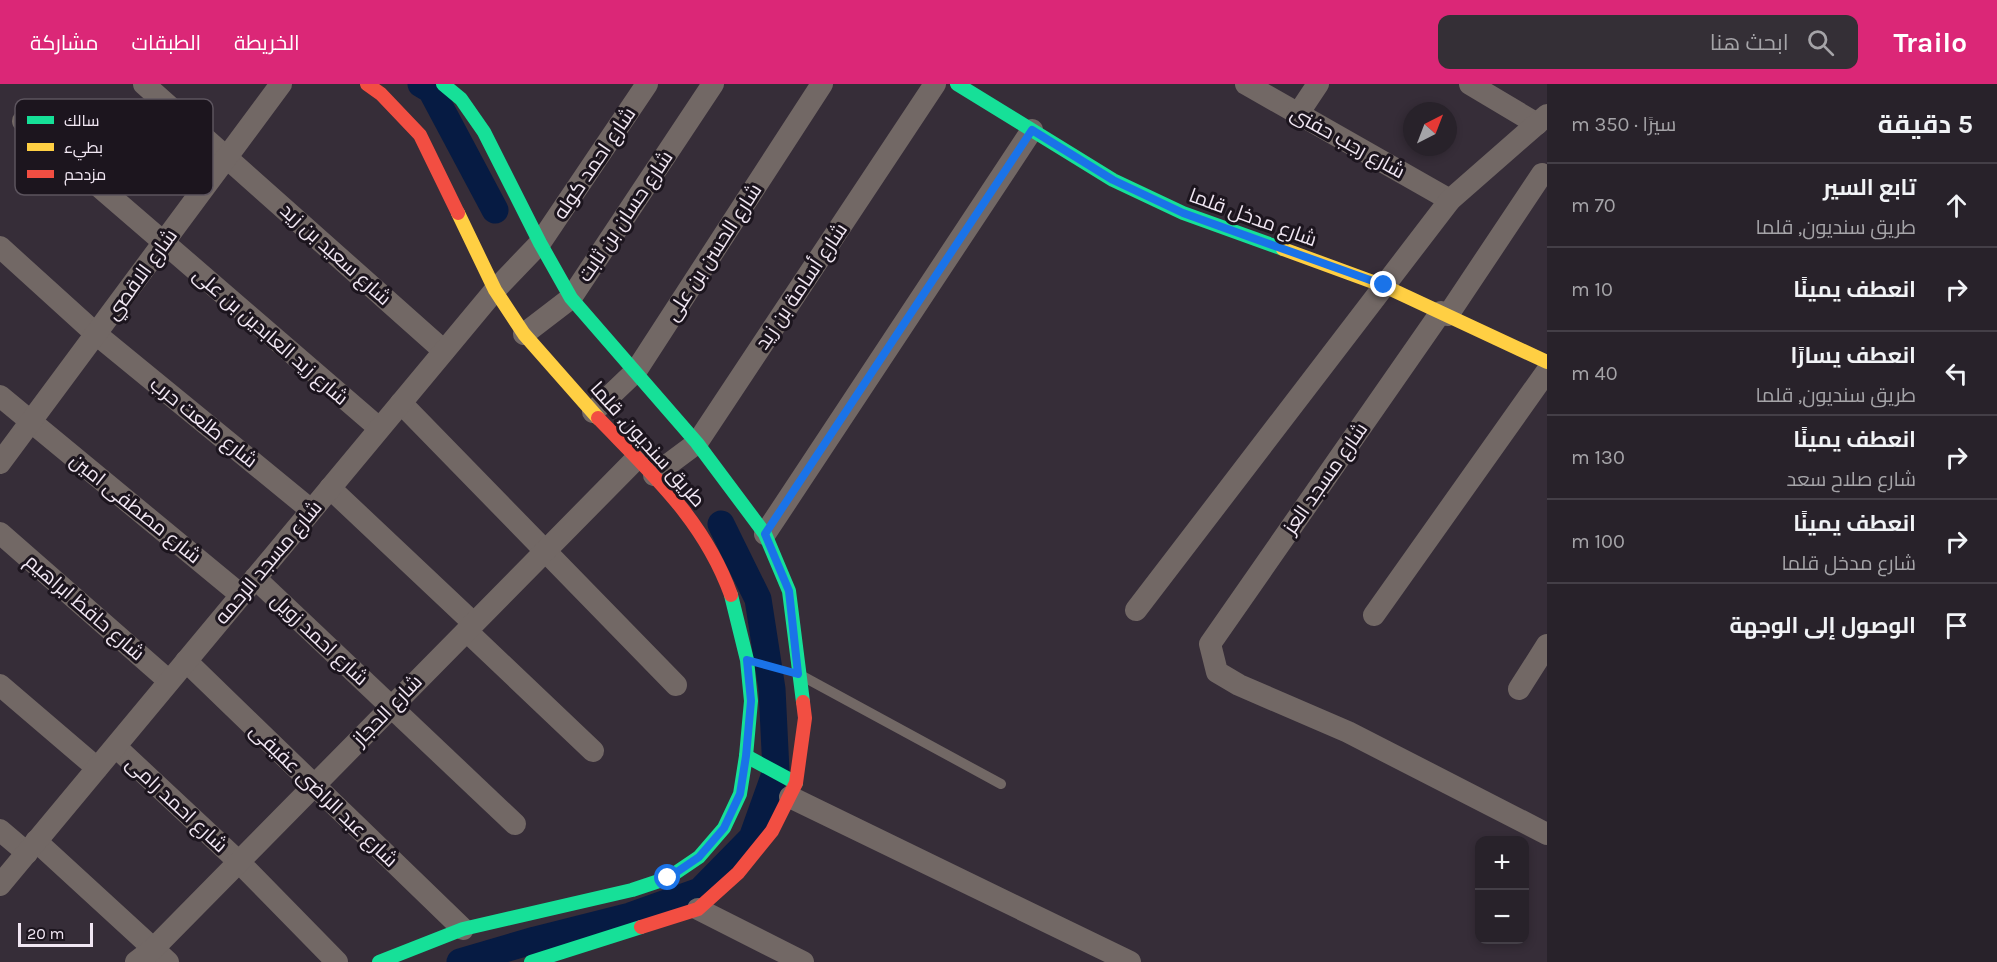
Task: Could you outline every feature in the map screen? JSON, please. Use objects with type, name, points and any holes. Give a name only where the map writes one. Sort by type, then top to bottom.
[{"type":"street","name":"شارع سعيد بن زيد","points":[[144,84],[161,99]]},
{"type":"street","name":"شارع الاقصي","points":[[213,176],[281,84]]},
{"type":"street","name":"طريق سنديون, قلما","points":[[367,84],[381,94],[420,135],[495,290],[524,334],[593,412],[674,496],[707,542],[731,592],[752,661],[751,701],[740,794],[724,828],[699,857],[668,878],[632,890],[463,929],[379,962]]},
{"type":"street","name":"طريق سنديون, قلما","points":[[443,84],[466,91],[540,243],[571,298],[697,443],[765,534],[789,591],[793,672],[805,718],[793,790],[772,831],[738,873],[698,909],[531,962]]},
{"type":"street","name":"شارع احمد كوله","points":[[540,243],[647,84]]},
{"type":"street","name":"شارع حسان بن ثابت","points":[[524,334],[571,298],[713,84]]},
{"type":"street","name":"شارع الحسن بن على","points":[[593,412],[636,371],[822,84]]},
{"type":"street","name":"شارع أسامة بن زيد","points":[[654,475],[697,443],[936,84]]},
{"type":"street","name":"شارع مدخل قلما","points":[[957,84],[1113,180],[1183,213],[1384,285],[1547,362]]},
{"type":"street","name":"شارع رجب حفنى","points":[[1246,84],[1450,200]]},
{"type":"street","points":[[1298,114],[1318,84]]},
{"type":"street","points":[[1136,610],[1450,200],[1544,118],[1470,84]]},
{"type":"street","points":[[765,534],[1032,130]]},
{"type":"street","name":"شارع سعيد بن زيد","points":[[213,145],[444,351]]},
{"type":"street","name":"شارع مسجد العز","points":[[1542,174],[1210,645],[1217,672],[1239,685],[1348,732],[1547,834]]},
{"type":"street","name":"شارع زيد العابدين بن على","points":[[108,195],[379,428]]},
{"type":"street","name":"شارع الاقصي","points":[[0,463],[199,195]]},
{"type":"street","name":"شارع مسجد الرحمه","points":[[0,885],[495,290],[540,243]]},
{"type":"street","name":"شارع طلعت حرب","points":[[0,247],[96,334],[312,510]]},
{"type":"street","points":[[1374,615],[1547,370]]},
{"type":"street","name":"شارع مصطفى امين","points":[[0,396],[30,422],[248,586]]},
{"type":"street","points":[[401,403],[676,685]]},
{"type":"street","name":"شارع الحجاز","points":[[152,958],[238,861],[637,458]]},
{"type":"street","points":[[330,488],[469,619],[473,637],[593,751]]},
{"type":"street","name":"شارع حافظ ابراهيم","points":[[0,533],[169,681]]},
{"type":"street","name":"شارع احمد زويل","points":[[248,586],[391,706],[515,824]]},
{"type":"street","points":[[1519,689],[1547,645]]},
{"type":"street","name":"شارع عبد الراضى عفيفى","points":[[186,661],[463,929]]},
{"type":"street","points":[[0,685],[97,768]]},
{"type":"street","name":"شارع احمد رامى","points":[[116,747],[238,861],[338,962]]},
{"type":"street","points":[[746,756],[793,790],[1130,962]]},
{"type":"street","points":[[0,831],[31,847],[152,958]]},
{"type":"street","points":[[698,909],[803,962]]},
{"type":"lane","points":[[793,672],[1001,784]]},
{"type":"waterway","points":[[421,84],[431,90],[495,210]]},
{"type":"waterway","points":[[460,962],[630,916],[700,891],[752,838],[776,771],[772,689],[758,599],[721,524]]},
{"type":"traffic: fast","points":[[443,84],[461,99],[484,132],[540,243],[571,298],[697,443],[765,534],[789,591],[803,702]]},
{"type":"traffic: fast","points":[[957,84],[1113,180],[1183,213],[1283,249]]},
{"type":"traffic: fast","points":[[379,962],[463,929],[632,890],[668,878],[699,857],[724,828],[740,794],[746,756],[751,701],[747,660],[731,595]]},
{"type":"traffic: fast","points":[[746,756],[796,783]]},
{"type":"traffic: fast","points":[[531,962],[641,927]]},
{"type":"traffic: slow","points":[[458,213],[495,290],[524,334],[598,418]]},
{"type":"traffic: slow","points":[[1283,249],[1384,286],[1547,362]]},
{"type":"traffic: jam","points":[[367,84],[381,94],[420,135],[458,213]]},
{"type":"traffic: jam","points":[[598,418],[675,499],[706,544],[720,568],[731,595]]},
{"type":"traffic: jam","points":[[641,927],[698,909],[738,873],[772,831],[796,783],[805,718],[803,702]]},
{"type":"route","points":[[668,878],[699,857],[724,828],[740,794],[751,701],[747,660],[798,674],[789,591],[765,534],[1032,130],[1113,180],[1183,213],[1384,285]]}]
